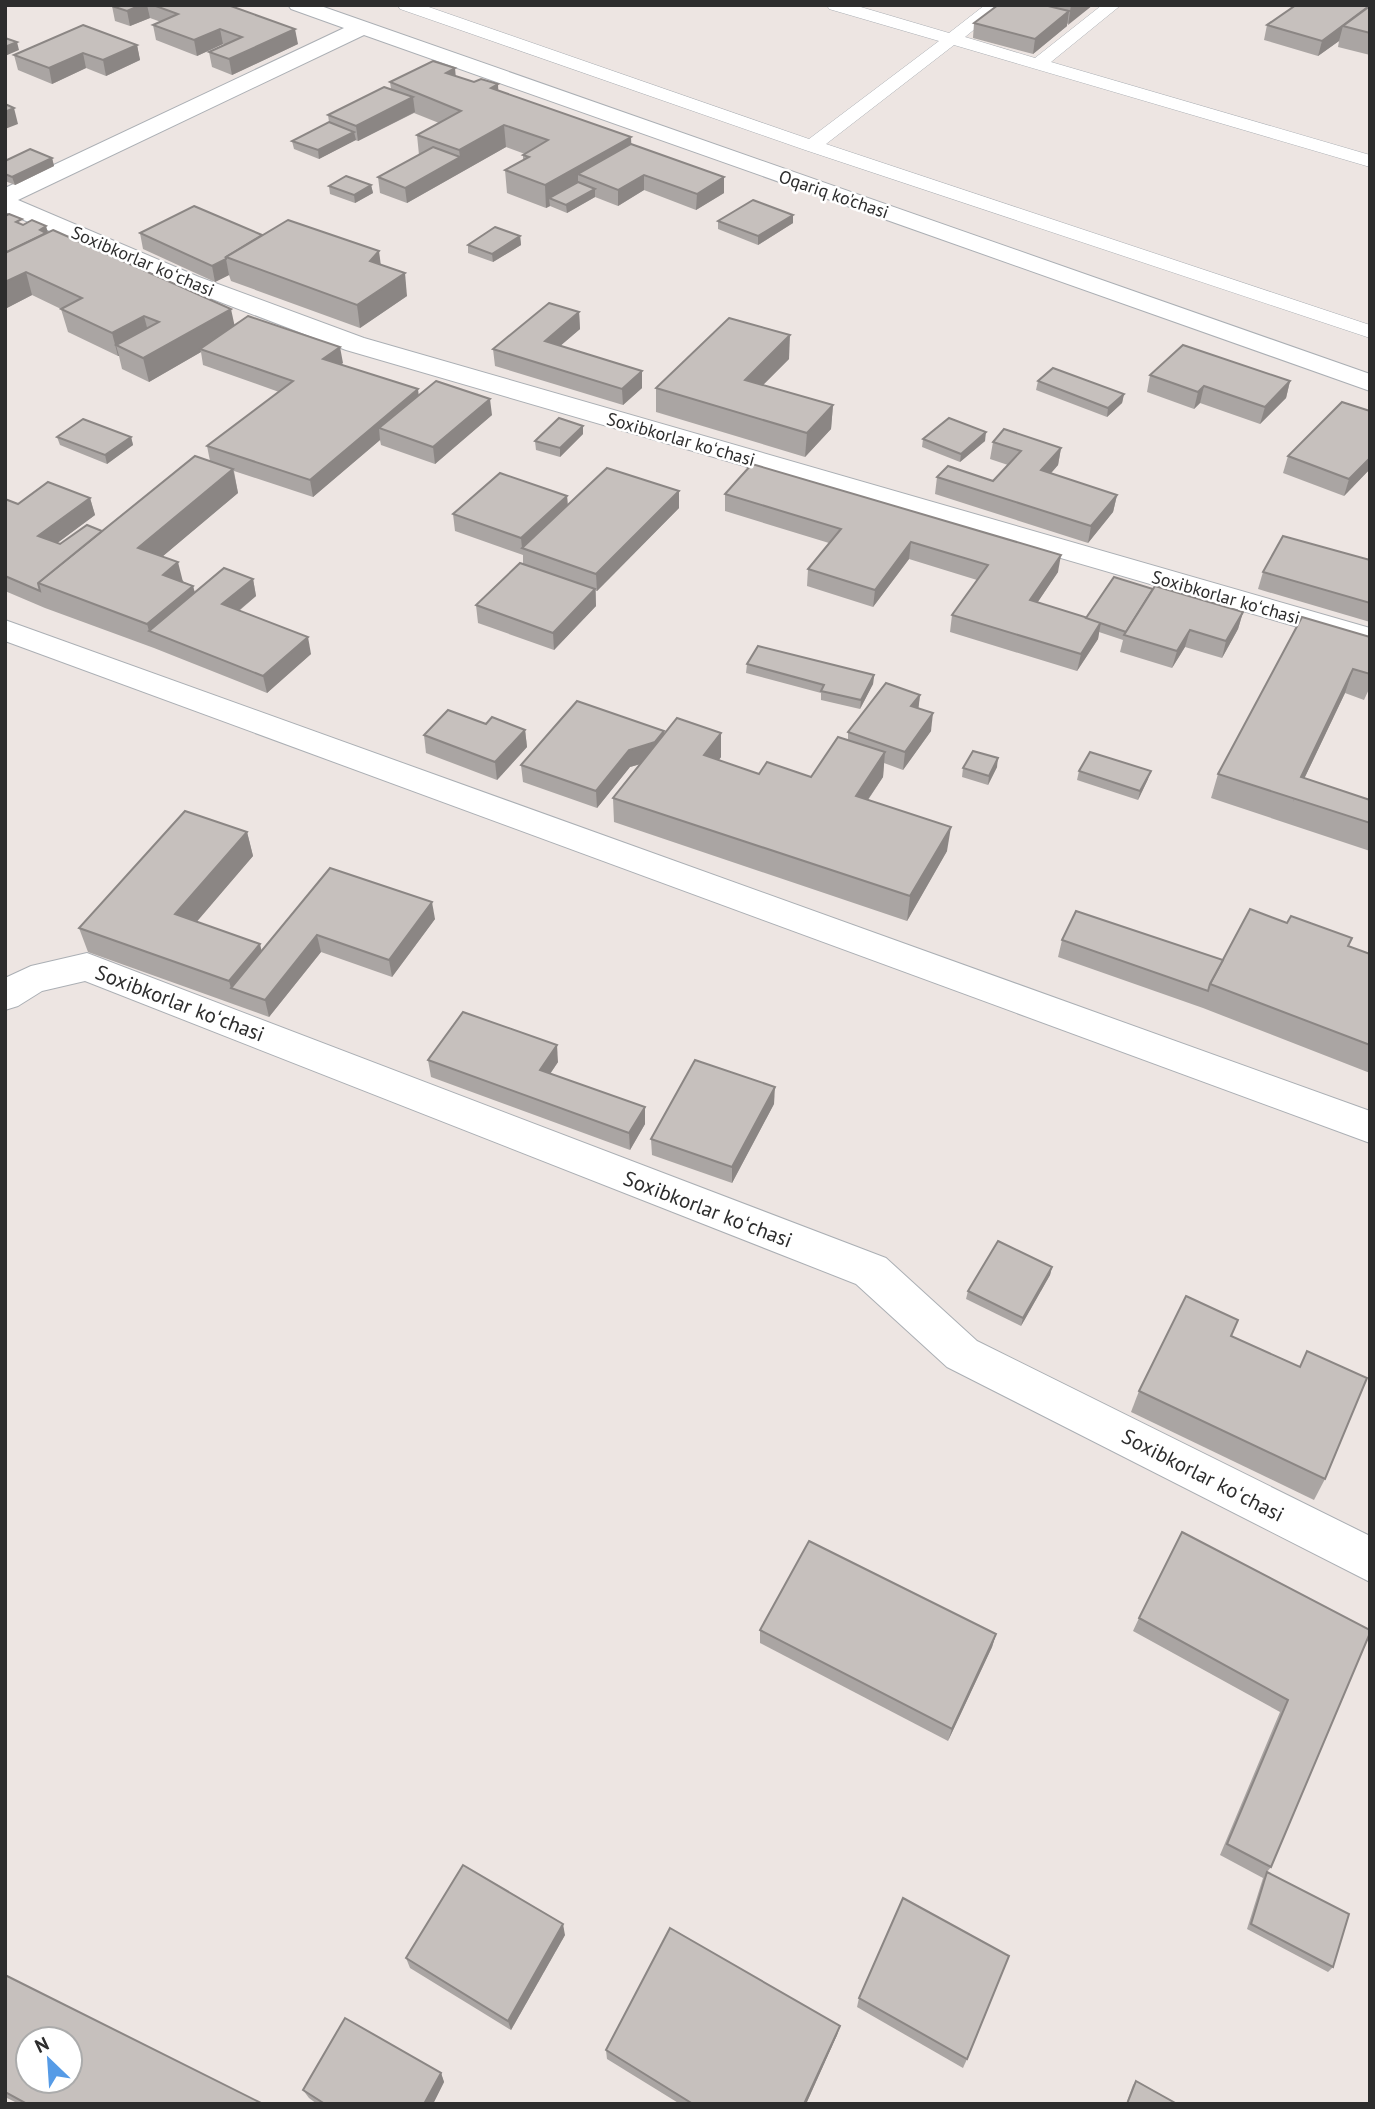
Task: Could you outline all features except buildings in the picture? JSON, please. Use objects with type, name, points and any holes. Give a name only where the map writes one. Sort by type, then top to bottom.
[{"type":"street","name":"Oqariq ko'chasi","points":[[298,5],[1370,383]]},
{"type":"street","points":[[5,197],[362,27]]},
{"type":"street","name":"Soxibkorlar koʻchasi","points":[[5,203],[190,282],[355,344],[1370,638]]},
{"type":"street","points":[[5,630],[1370,1127]]},
{"type":"street","name":"Soxibkorlar koʻchasi","points":[[5,996],[31,980],[87,967],[871,1271],[962,1354],[1370,1560]]},
{"type":"lane","points":[[406,5],[812,146],[1370,332]]},
{"type":"lane","points":[[835,5],[1370,161]]},
{"type":"lane","points":[[812,146],[996,5]]},
{"type":"lane","points":[[1038,64],[1113,5]]}]
